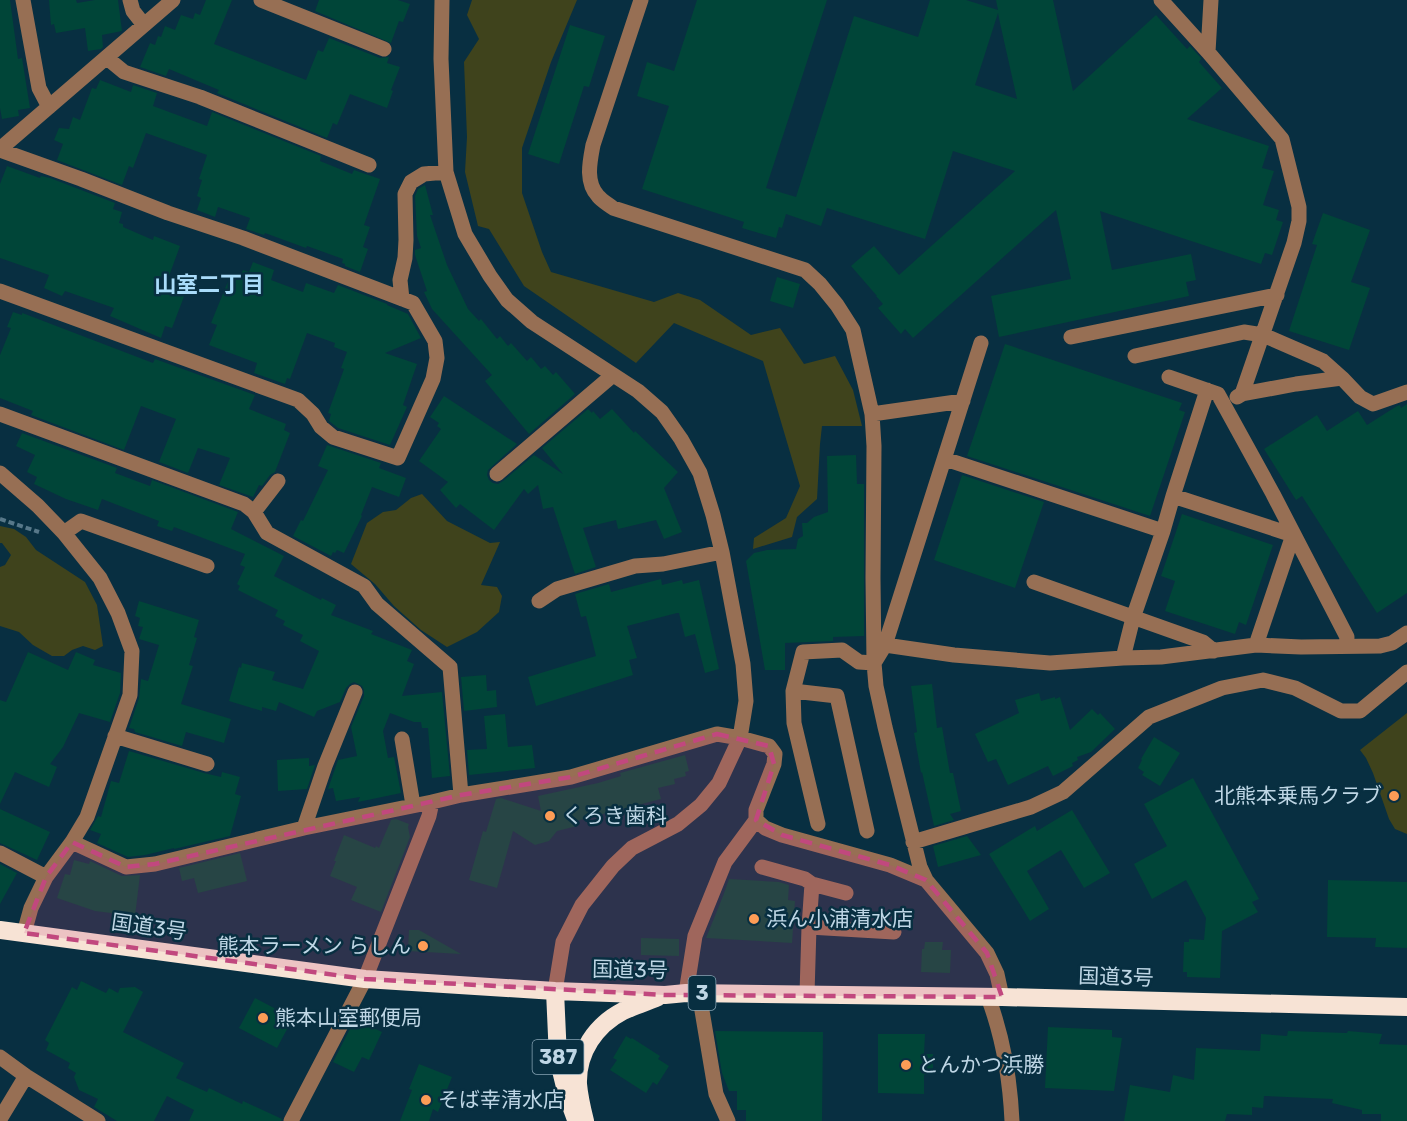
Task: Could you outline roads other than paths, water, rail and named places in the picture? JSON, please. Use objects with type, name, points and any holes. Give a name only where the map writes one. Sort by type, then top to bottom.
[{"type":"highway","name":"国道3号","points":[[0,930],[365,979],[555,991],[665,995],[692,993],[995,997],[1407,1007]]},
{"type":"highway","name":"387","points":[[555,991],[558,1058],[567,1095],[577,1121]]},
{"type":"highway","points":[[585,1121],[578,1082],[582,1057],[593,1035],[608,1020],[624,1011],[665,995]]},
{"type":"street","points":[[23,0],[39,88],[50,107]]},
{"type":"street","points":[[130,0],[132,11],[144,26]]},
{"type":"street","points":[[0,149],[173,0]]},
{"type":"street","points":[[261,0],[384,49]]},
{"type":"street","points":[[442,0],[441,59],[446,172],[465,234],[507,300],[532,322],[638,391],[662,412],[681,439],[700,473],[713,515],[743,664],[746,700],[740,738],[719,783],[701,805],[678,824],[633,848],[613,866],[582,905],[563,942],[555,991]]},
{"type":"street","points":[[640,0],[593,145],[590,182],[597,195],[613,208],[805,270],[837,305],[853,330],[872,414],[876,686],[920,867],[926,880],[987,953],[996,974],[995,997],[1006,1060],[1012,1121]]},
{"type":"street","points":[[1161,0],[1282,139],[1299,207],[1299,221],[1294,243],[1242,394]]},
{"type":"street","points":[[1208,52],[1211,0]]},
{"type":"street","points":[[107,58],[124,72],[200,97],[369,165]]},
{"type":"street","points":[[0,149],[413,303],[435,341],[437,358],[433,379],[398,458],[333,437],[321,427],[313,414],[298,400],[0,291]]},
{"type":"street","points":[[402,299],[400,280],[405,249],[405,194],[411,182],[424,174],[446,172]]},
{"type":"street","points":[[1071,337],[1277,295]]},
{"type":"street","points":[[1135,356],[1244,332],[1263,335],[1323,361],[1360,397],[1373,404],[1407,392]]},
{"type":"street","points":[[874,663],[885,645],[981,343]]},
{"type":"street","points":[[497,474],[613,375]]},
{"type":"street","points":[[1169,377],[1218,394],[1347,637],[1346,646]]},
{"type":"street","points":[[1224,405],[1242,394],[1342,378]]},
{"type":"street","points":[[1123,657],[1133,618],[1207,390]]},
{"type":"street","points":[[872,414],[963,401]]},
{"type":"street","points":[[0,414],[244,504],[254,512],[267,533],[364,586],[377,604],[450,667],[461,795]]},
{"type":"street","points":[[945,459],[1163,531]]},
{"type":"street","points":[[0,473],[38,506],[64,533],[99,578],[118,613],[132,651],[130,695],[87,817],[46,877],[31,908],[24,933]]},
{"type":"street","points":[[254,512],[278,481]]},
{"type":"street","points":[[1173,496],[1293,535]]},
{"type":"street","points":[[64,533],[81,521],[207,566]]},
{"type":"street","points":[[1256,645],[1293,535]]},
{"type":"street","points":[[539,601],[557,589],[635,566],[663,564],[722,552]]},
{"type":"street","points":[[1035,582],[1203,642],[1215,651]]},
{"type":"street","points":[[885,645],[954,655],[1050,663],[1123,657],[1161,657],[1256,645],[1380,646],[1392,643],[1407,633]]},
{"type":"street","points":[[818,824],[794,723],[793,691],[803,652],[842,650],[859,662],[874,663]]},
{"type":"street","points":[[913,842],[1031,807],[1063,792],[1149,717],[1222,688],[1263,680],[1295,688],[1341,711],[1360,711],[1407,672]]},
{"type":"street","points":[[793,691],[837,696],[867,831]]},
{"type":"street","points":[[304,828],[354,692]]},
{"type":"street","points":[[72,842],[126,867],[155,864],[304,828],[413,805],[571,777],[717,734],[769,746],[775,754],[774,764],[761,794],[756,810],[756,820],[725,862],[696,936],[692,993],[716,1094],[728,1121]]},
{"type":"street","points":[[116,736],[207,764]]},
{"type":"street","points":[[402,739],[413,805]]},
{"type":"street","points":[[291,1121],[365,979],[429,816],[432,802]]},
{"type":"street","points":[[756,820],[765,828],[782,836],[890,864],[926,880]]},
{"type":"street","points":[[0,853],[46,877]]},
{"type":"street","points":[[762,867],[846,893]]},
{"type":"street","points":[[807,994],[812,884]]},
{"type":"street","points":[[809,927],[894,932]]},
{"type":"street","points":[[0,1057],[98,1121]]},
{"type":"street","points":[[0,1119],[26,1076]]},
{"type":"place","name":"北熊本乗馬クラブ","points":[[1394,796]]},
{"type":"place","name":"くろき歯科","points":[[550,816]]},
{"type":"place","name":"浜ん小浦清水店","points":[[754,919]]},
{"type":"place","name":"熊本ラーメン らしん","points":[[423,946]]},
{"type":"place","name":"熊本山室郵便局","points":[[263,1018]]},
{"type":"place","name":"とんかつ浜勝","points":[[906,1065]]},
{"type":"place","name":"そば幸清水店","points":[[426,1100]]},
{"type":"district","name":"山室二丁目","points":[[209,284]]}]
